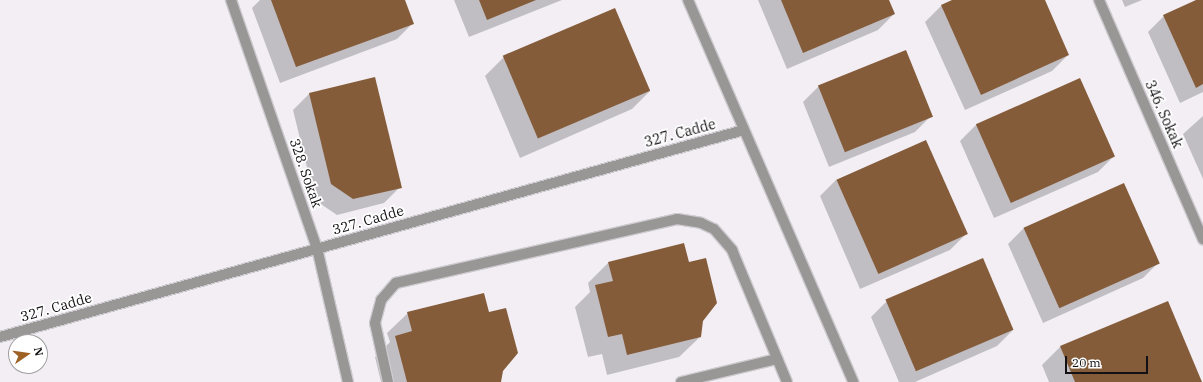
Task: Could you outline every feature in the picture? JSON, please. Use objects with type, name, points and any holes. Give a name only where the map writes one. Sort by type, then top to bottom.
[{"type":"street","name":"328. Sokak","points":[[231,0],[318,248],[348,382]]},
{"type":"street","points":[[688,0],[853,382]]},
{"type":"street","name":"346. Sokak","points":[[1099,0],[1203,239]]},
{"type":"street","name":"327. Cadde","points":[[0,337],[744,130]]},
{"type":"street","points":[[388,382],[375,323],[381,300],[396,283],[678,218],[701,223],[714,229],[728,244],[787,382]]},
{"type":"street","points":[[682,382],[777,359]]},
{"type":"building","points":[[271,0],[405,0],[414,24],[296,67]]},
{"type":"building","points":[[479,0],[536,0],[487,20]]},
{"type":"building","points":[[781,0],[889,0],[895,14],[803,53]]},
{"type":"building","points":[[952,0],[1045,0],[1069,55],[981,95],[941,5]]},
{"type":"building","points":[[1196,0],[1203,0],[1203,84],[1196,88],[1163,15]]},
{"type":"building","points":[[615,8],[650,91],[538,139],[503,56]]},
{"type":"building","points":[[906,50],[933,117],[845,152],[818,86]]},
{"type":"building","points":[[375,77],[402,188],[353,199],[331,184],[309,93]]},
{"type":"building","points":[[1080,78],[1115,157],[1011,203],[976,124]]},
{"type":"building","points":[[926,140],[968,234],[878,274],[836,180]]},
{"type":"building","points":[[1124,183],[1160,263],[1059,308],[1024,228]]},
{"type":"building","points":[[684,243],[689,262],[706,258],[717,303],[703,321],[701,337],[627,355],[622,334],[608,337],[595,285],[613,281],[608,262]]},
{"type":"building","points":[[983,258],[1013,330],[916,371],[885,299]]},
{"type":"building","points":[[484,293],[489,312],[506,308],[518,353],[503,371],[501,382],[407,382],[395,336],[412,331],[407,312]]},
{"type":"building","points":[[1168,301],[1202,382],[1075,382],[1060,346]]}]
